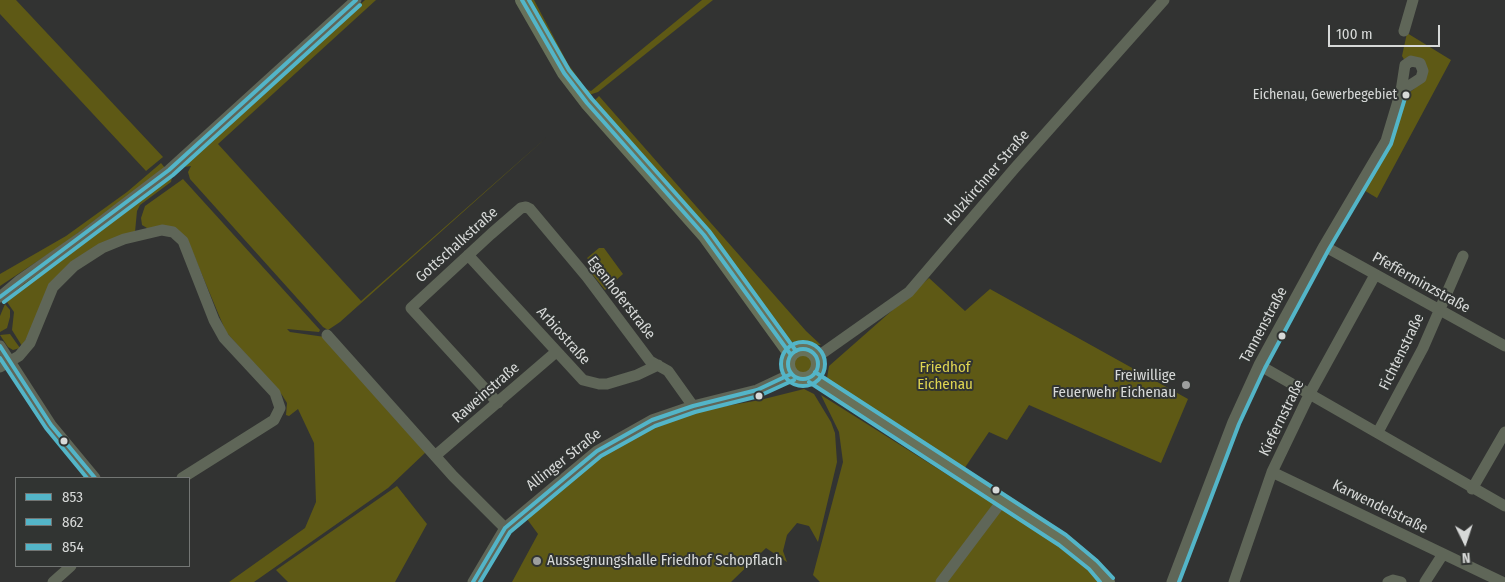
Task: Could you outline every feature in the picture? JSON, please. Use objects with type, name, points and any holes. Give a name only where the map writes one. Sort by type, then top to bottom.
[{"type":"main road","points":[[522,0],[564,73],[587,102],[704,235],[791,355]]},
{"type":"main road","points":[[802,349],[812,352],[817,357],[818,369],[812,377],[802,380],[791,374],[788,364],[791,355],[802,349]]},
{"type":"main road","points":[[812,377],[1063,540],[1093,565],[1108,582]]},
{"type":"street","points":[[0,297],[20,280],[80,238],[170,170],[356,0]]},
{"type":"street","name":"Holzkirchner Straße","points":[[817,357],[909,292],[1014,169],[1164,0]]},
{"type":"street","points":[[1404,31],[1413,0]]},
{"type":"street","name":"Tannenstraße","points":[[1172,582],[1233,422],[1258,365],[1324,246],[1386,141],[1401,91]]},
{"type":"street","name":"Gottschalkstraße","points":[[498,403],[410,308],[521,208],[526,207]]},
{"type":"street","name":"Egenhoferstraße","points":[[526,207],[530,209],[581,271],[650,360],[668,371],[693,406]]},
{"type":"street","points":[[5,365],[30,343],[53,287],[74,266],[114,243],[162,230],[173,232],[183,241],[214,320],[224,338],[275,393],[280,408],[274,420],[184,477]]},
{"type":"street","name":"Pfefferminzstraße","points":[[1324,246],[1505,346]]},
{"type":"street","name":"Arbiostraße","points":[[468,255],[583,380],[599,384],[637,376],[658,366]]},
{"type":"street","name":"Fichtenstraße","points":[[1378,432],[1416,360],[1463,256]]},
{"type":"street","name":"Kiefernstraße","points":[[1234,582],[1272,472],[1310,393],[1375,275]]},
{"type":"street","points":[[327,335],[435,456],[506,528]]},
{"type":"street","points":[[0,346],[5,365],[94,477]]},
{"type":"street","name":"Raweinstraße","points":[[435,456],[556,352]]},
{"type":"street","points":[[1258,365],[1378,432],[1472,489],[1505,506]]},
{"type":"street","name":"Allinger Straße","points":[[473,582],[506,528],[568,474],[612,441],[652,420],[693,406],[757,390],[791,374]]},
{"type":"street","points":[[1472,489],[1505,432]]},
{"type":"street","name":"Karwendelstraße","points":[[1272,472],[1502,582]]},
{"type":"street","points":[[941,582],[1002,501]]},
{"type":"street","points":[[1425,582],[1443,554]]},
{"type":"street","points":[[53,582],[70,567]]},
{"type":"street","points":[[1388,582],[1392,580],[1401,582]]},
{"type":"green space","points":[[0,0],[16,0],[163,157],[146,171],[0,14]]},
{"type":"green space","points":[[365,0],[376,0],[218,144],[361,301],[547,137],[340,322],[328,330],[323,327],[190,179],[188,172],[191,166],[184,167],[182,165]]},
{"type":"green space","points":[[531,0],[534,0],[568,64],[586,89],[591,91],[702,0],[713,0],[598,92],[589,95],[580,87]]},
{"type":"green space","points":[[1407,33],[1451,60],[1377,198],[1362,189],[1404,96],[1414,89],[1428,70],[1405,61],[1402,56]]},
{"type":"green space","points":[[599,96],[806,331],[821,345],[798,345],[787,339],[718,244],[593,102]]},
{"type":"green space","points":[[161,163],[165,168],[59,247],[0,286],[0,274],[66,236],[127,192]]},
{"type":"green space","points":[[170,175],[172,177],[171,182],[140,205],[137,211],[135,232],[70,265],[22,346],[12,330],[14,312],[7,302],[20,287]]},
{"type":"green space","points":[[183,179],[320,330],[319,332],[287,329],[290,332],[325,337],[426,452],[388,488],[254,582],[229,582],[305,528],[316,502],[314,443],[298,409],[289,416],[286,415],[287,403],[282,395],[226,332],[187,239],[142,225],[141,218],[145,206]]},
{"type":"green space","points":[[599,248],[604,248],[623,274],[605,290],[588,269],[593,265],[587,258]]},
{"type":"green space","name":"Friedhof Eichenau","points":[[929,278],[965,311],[990,289],[1188,399],[1161,463],[1029,405],[1007,440],[989,432],[964,469],[860,405],[827,378],[829,366]]},
{"type":"green space","points":[[5,304],[10,310],[10,317],[7,328],[0,332],[0,316]]},
{"type":"green space","points":[[10,334],[20,348],[13,350],[8,347],[0,335]]},
{"type":"green space","points":[[803,352],[808,353],[814,359],[814,369],[808,375],[803,376],[798,375],[792,369],[791,364],[792,359],[798,353]]},
{"type":"green space","points":[[804,389],[814,394],[831,422],[835,433],[837,462],[818,542],[809,526],[797,523],[787,535],[783,551],[787,562],[766,548],[731,582],[512,582],[538,534],[527,519],[569,480],[623,441],[652,426],[692,412],[760,400]]},
{"type":"green space","points":[[821,395],[1051,540],[1088,570],[1099,582],[820,582],[813,575],[843,462],[839,432]]},
{"type":"green space","points":[[397,486],[427,524],[395,582],[288,582],[276,570]]},
{"type":"transit line","name":"853","points":[[0,297],[169,170],[356,0]]},
{"type":"transit line","name":"853","points":[[522,0],[564,73],[587,103],[704,235],[791,355]]},
{"type":"transit line","points":[[529,0],[569,70],[592,99],[709,231],[796,351]]},
{"type":"transit line","name":"854","points":[[4,302],[173,175],[360,5]]},
{"type":"transit line","name":"862","points":[[1179,582],[1239,424],[1265,368],[1329,249],[1391,144],[1406,95]]},
{"type":"transit line","name":"862","points":[[803,342],[815,346],[821,352],[825,364],[821,376],[815,382],[803,386],[791,382],[785,376],[781,364],[785,352],[791,346],[803,342]]},
{"type":"transit line","name":"853","points":[[0,346],[51,425],[94,477]]},
{"type":"transit line","name":"853","points":[[803,349],[814,353],[818,364],[814,375],[803,379],[792,375],[788,364],[792,353],[803,349]]},
{"type":"transit line","name":"854","points":[[0,358],[46,428],[86,477]]},
{"type":"transit line","points":[[815,372],[1066,535],[1097,561],[1113,578]]},
{"type":"transit line","name":"853","points":[[473,582],[505,528],[597,451],[652,420],[693,406],[757,390],[791,374]]},
{"type":"transit line","name":"862","points":[[480,582],[510,532],[601,456],[655,426],[695,412],[759,396],[794,380]]},
{"type":"transit line","name":"862","points":[[809,382],[1059,545],[1089,569],[1100,582]]},
{"type":"place","name":"Eichenau, Gewerbegebiet","points":[[1406,95]]},
{"type":"place","name":"Freiwillige Feuerwehr Eichenau","points":[[1186,385]]},
{"type":"place","name":"Aussegnungshalle Friedhof Schopflach","points":[[537,561]]}]
